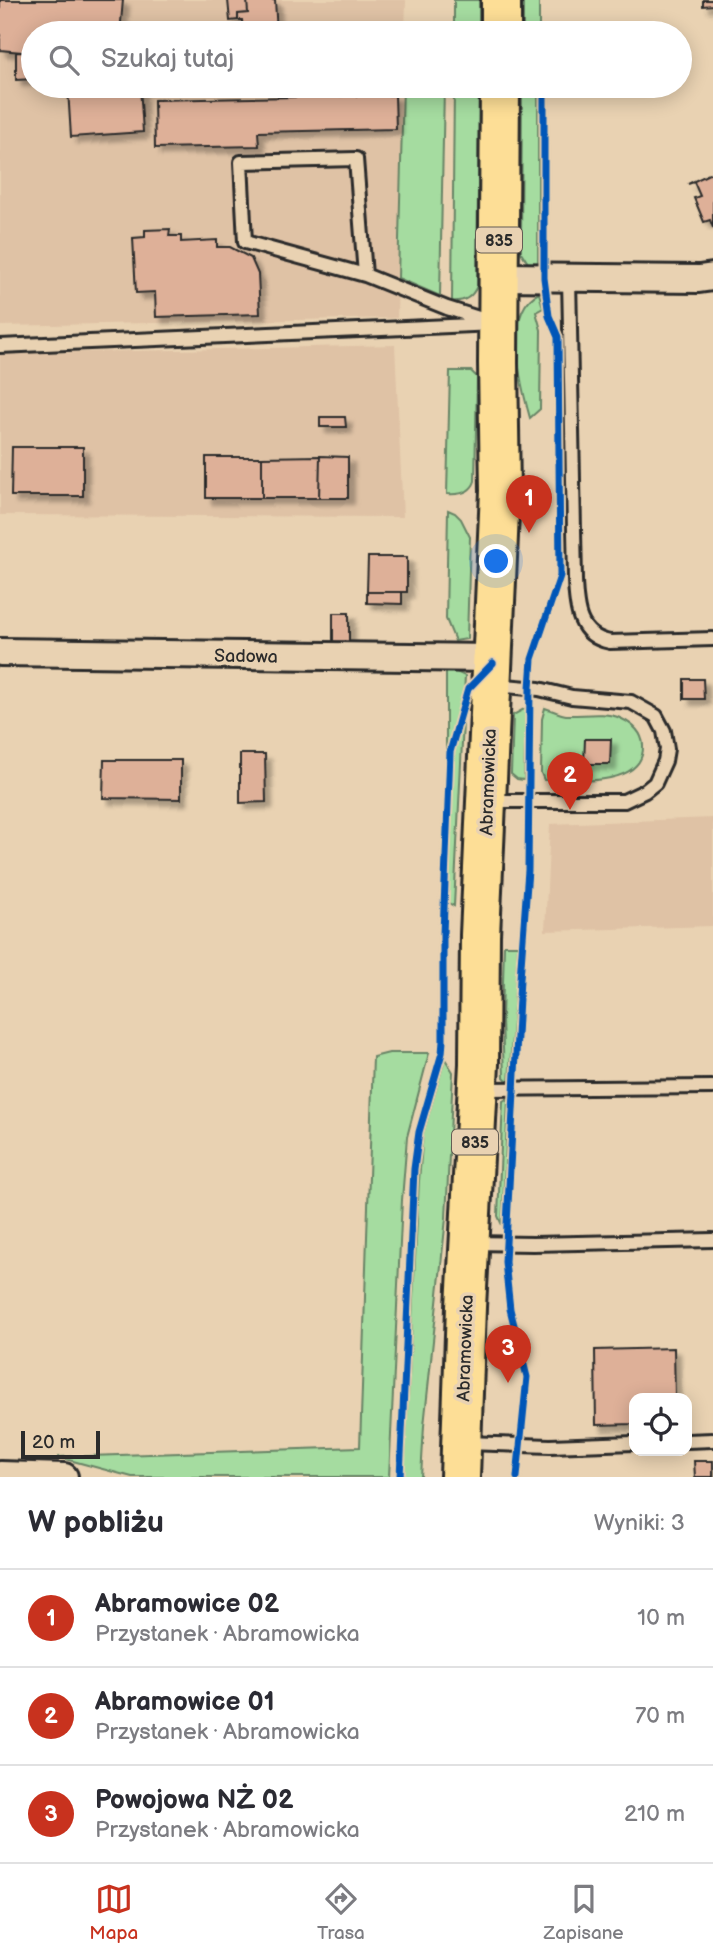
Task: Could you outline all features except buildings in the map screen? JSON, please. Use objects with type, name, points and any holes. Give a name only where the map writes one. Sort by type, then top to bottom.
[{"type":"main road","points":[[501,0],[501,21]]},
{"type":"main road","name":"Abramowicka","points":[[461,1460],[478,1089],[480,935],[500,473],[500,98]]},
{"type":"street","points":[[499,277],[713,277]]},
{"type":"street","name":"Sadowa","points":[[0,652],[493,671]]},
{"type":"street","points":[[0,1475],[64,1477]]},
{"type":"lane","points":[[365,275],[356,159],[241,162],[245,242],[365,275],[447,308],[499,324]]},
{"type":"lane","points":[[569,278],[575,598],[582,625],[600,640],[610,642],[713,639]]},
{"type":"lane","points":[[0,346],[499,324]]},
{"type":"lane","points":[[487,801],[624,801],[655,783],[665,761],[667,749],[664,731],[656,716],[649,710],[631,702],[572,697],[539,689],[493,671]]},
{"type":"lane","points":[[478,1089],[713,1087]]},
{"type":"lane","points":[[470,1243],[713,1240]]},
{"type":"lane","points":[[692,1441],[713,1440]]},
{"type":"lane","points":[[461,1460],[550,1447],[629,1443]]},
{"type":"shaded area","points":[[0,0],[406,0],[405,21],[21,21],[21,98],[403,98],[397,318],[0,326]]},
{"type":"shaded area","points":[[395,345],[403,517],[0,515],[0,354]]},
{"type":"shaded area","points":[[713,818],[713,926],[545,931],[550,824]]},
{"type":"green space","points":[[454,0],[479,0],[479,21],[454,21]]},
{"type":"green space","points":[[523,0],[539,0],[539,21],[523,21]]},
{"type":"green space","points":[[403,98],[444,98],[440,296],[398,278]]},
{"type":"green space","points":[[454,98],[479,98],[477,286],[464,300],[452,301]]},
{"type":"green space","points":[[522,98],[538,98],[538,270],[528,263],[521,252]]},
{"type":"green space","points":[[539,293],[543,308],[536,312],[541,330],[540,409],[530,418],[519,369],[518,332],[521,316],[528,302]]},
{"type":"green space","points":[[450,371],[471,371],[477,377],[475,481],[468,491],[447,494]]},
{"type":"green space","points":[[448,510],[461,519],[470,537],[467,639],[455,641],[446,619]]},
{"type":"green space","points":[[446,667],[465,676],[464,694],[446,755]]},
{"type":"green space","points":[[526,708],[524,780],[511,774],[513,715]]},
{"type":"green space","points":[[545,708],[566,715],[607,715],[624,720],[641,736],[641,759],[632,769],[605,779],[544,780],[541,773],[542,719]]},
{"type":"green space","points":[[463,722],[454,906],[447,902],[454,751]]},
{"type":"green space","points":[[504,945],[518,945],[509,1082],[504,1077]]},
{"type":"green space","points":[[389,1053],[429,1053],[407,1137],[389,1477],[132,1477],[58,1457],[360,1447],[373,1057]]},
{"type":"green space","points":[[445,1059],[453,1072],[446,1218],[421,1477],[404,1477],[423,1134]]},
{"type":"green space","points":[[508,1098],[502,1225],[498,1216],[503,1101]]},
{"type":"cycle path","points":[[517,1477],[527,1377],[510,1309],[505,1262],[528,870],[530,688],[532,659],[560,576],[558,337],[549,316],[544,278],[544,98]]},
{"type":"cycle path","points":[[400,1477],[414,1169],[419,1132],[443,1041],[443,934],[450,752],[468,689],[493,663]]},
{"type":"place","name":"Abramowice 02","points":[[529,533]]},
{"type":"place","name":"Abramowice 01","points":[[570,810]]},
{"type":"place","name":"Powojowa NŻ 02","points":[[508,1383]]}]
